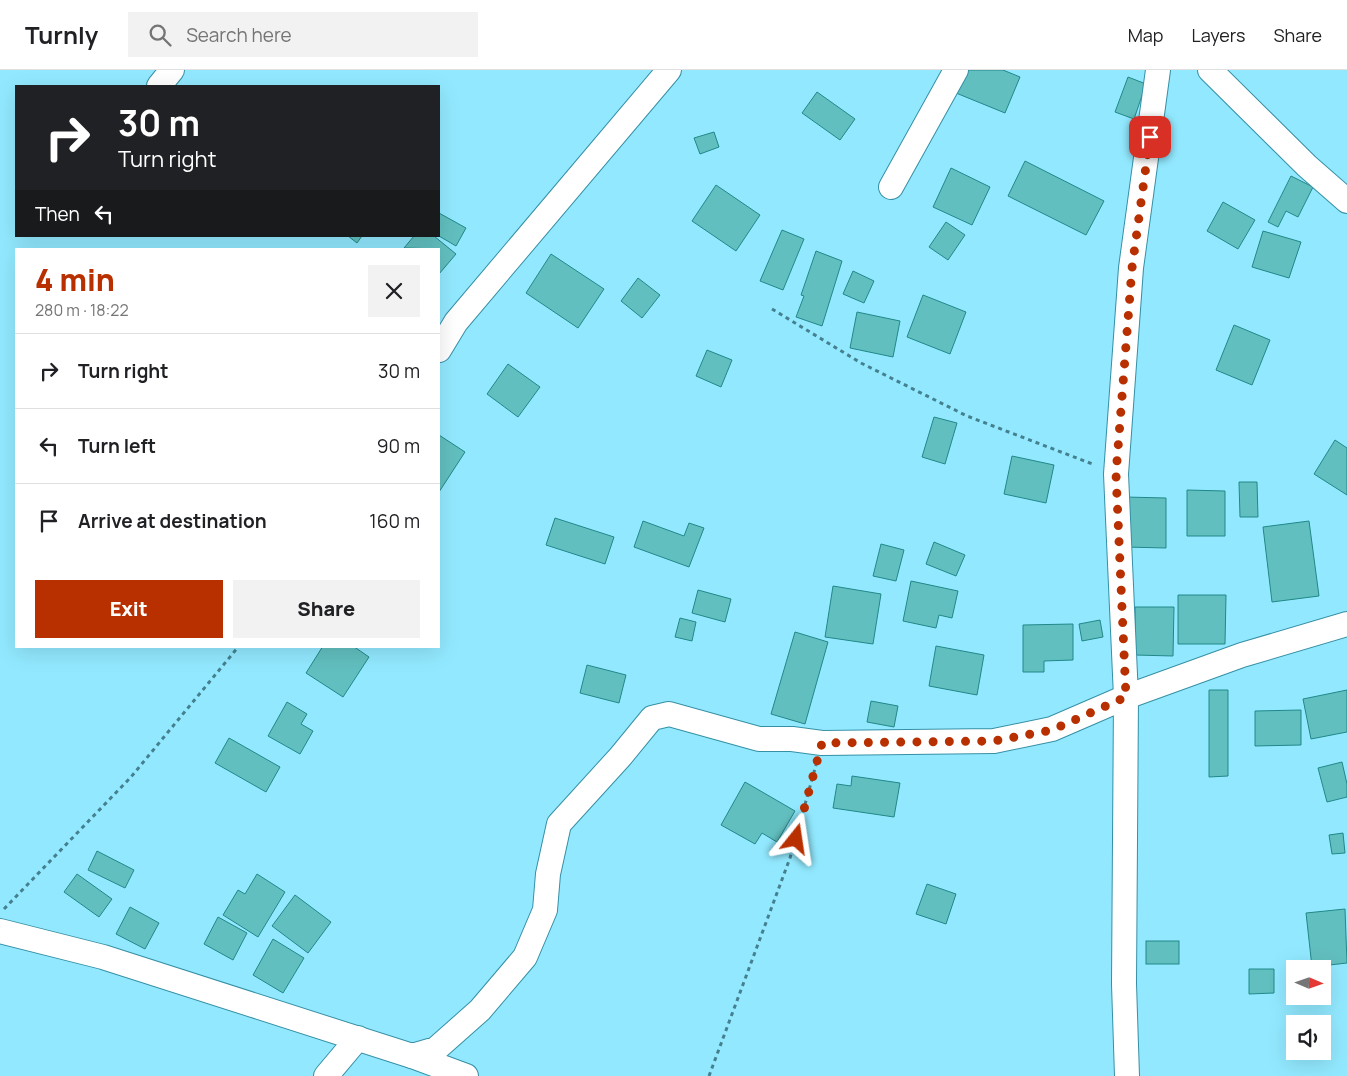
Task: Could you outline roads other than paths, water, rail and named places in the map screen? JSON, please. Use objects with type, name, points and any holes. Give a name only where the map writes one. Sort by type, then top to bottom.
[{"type":"street","points":[[160,85],[172,70]]},
{"type":"street","points":[[440,348],[456,322],[669,70]]},
{"type":"street","points":[[890,187],[956,70]]},
{"type":"street","points":[[1127,1076],[1124,984],[1126,697],[1116,474],[1132,268],[1158,70]]},
{"type":"street","points":[[1210,70],[1307,166],[1347,201]]},
{"type":"street","points":[[412,1056],[436,1049],[480,1010],[525,957],[545,910],[548,874],[559,824],[620,757],[652,718],[669,714],[759,738],[792,739],[822,743],[994,741],[1052,730],[1126,697],[1242,655],[1347,624]]},
{"type":"street","points":[[0,932],[104,957],[358,1038],[464,1076]]},
{"type":"street","points":[[326,1076],[358,1038]]}]
